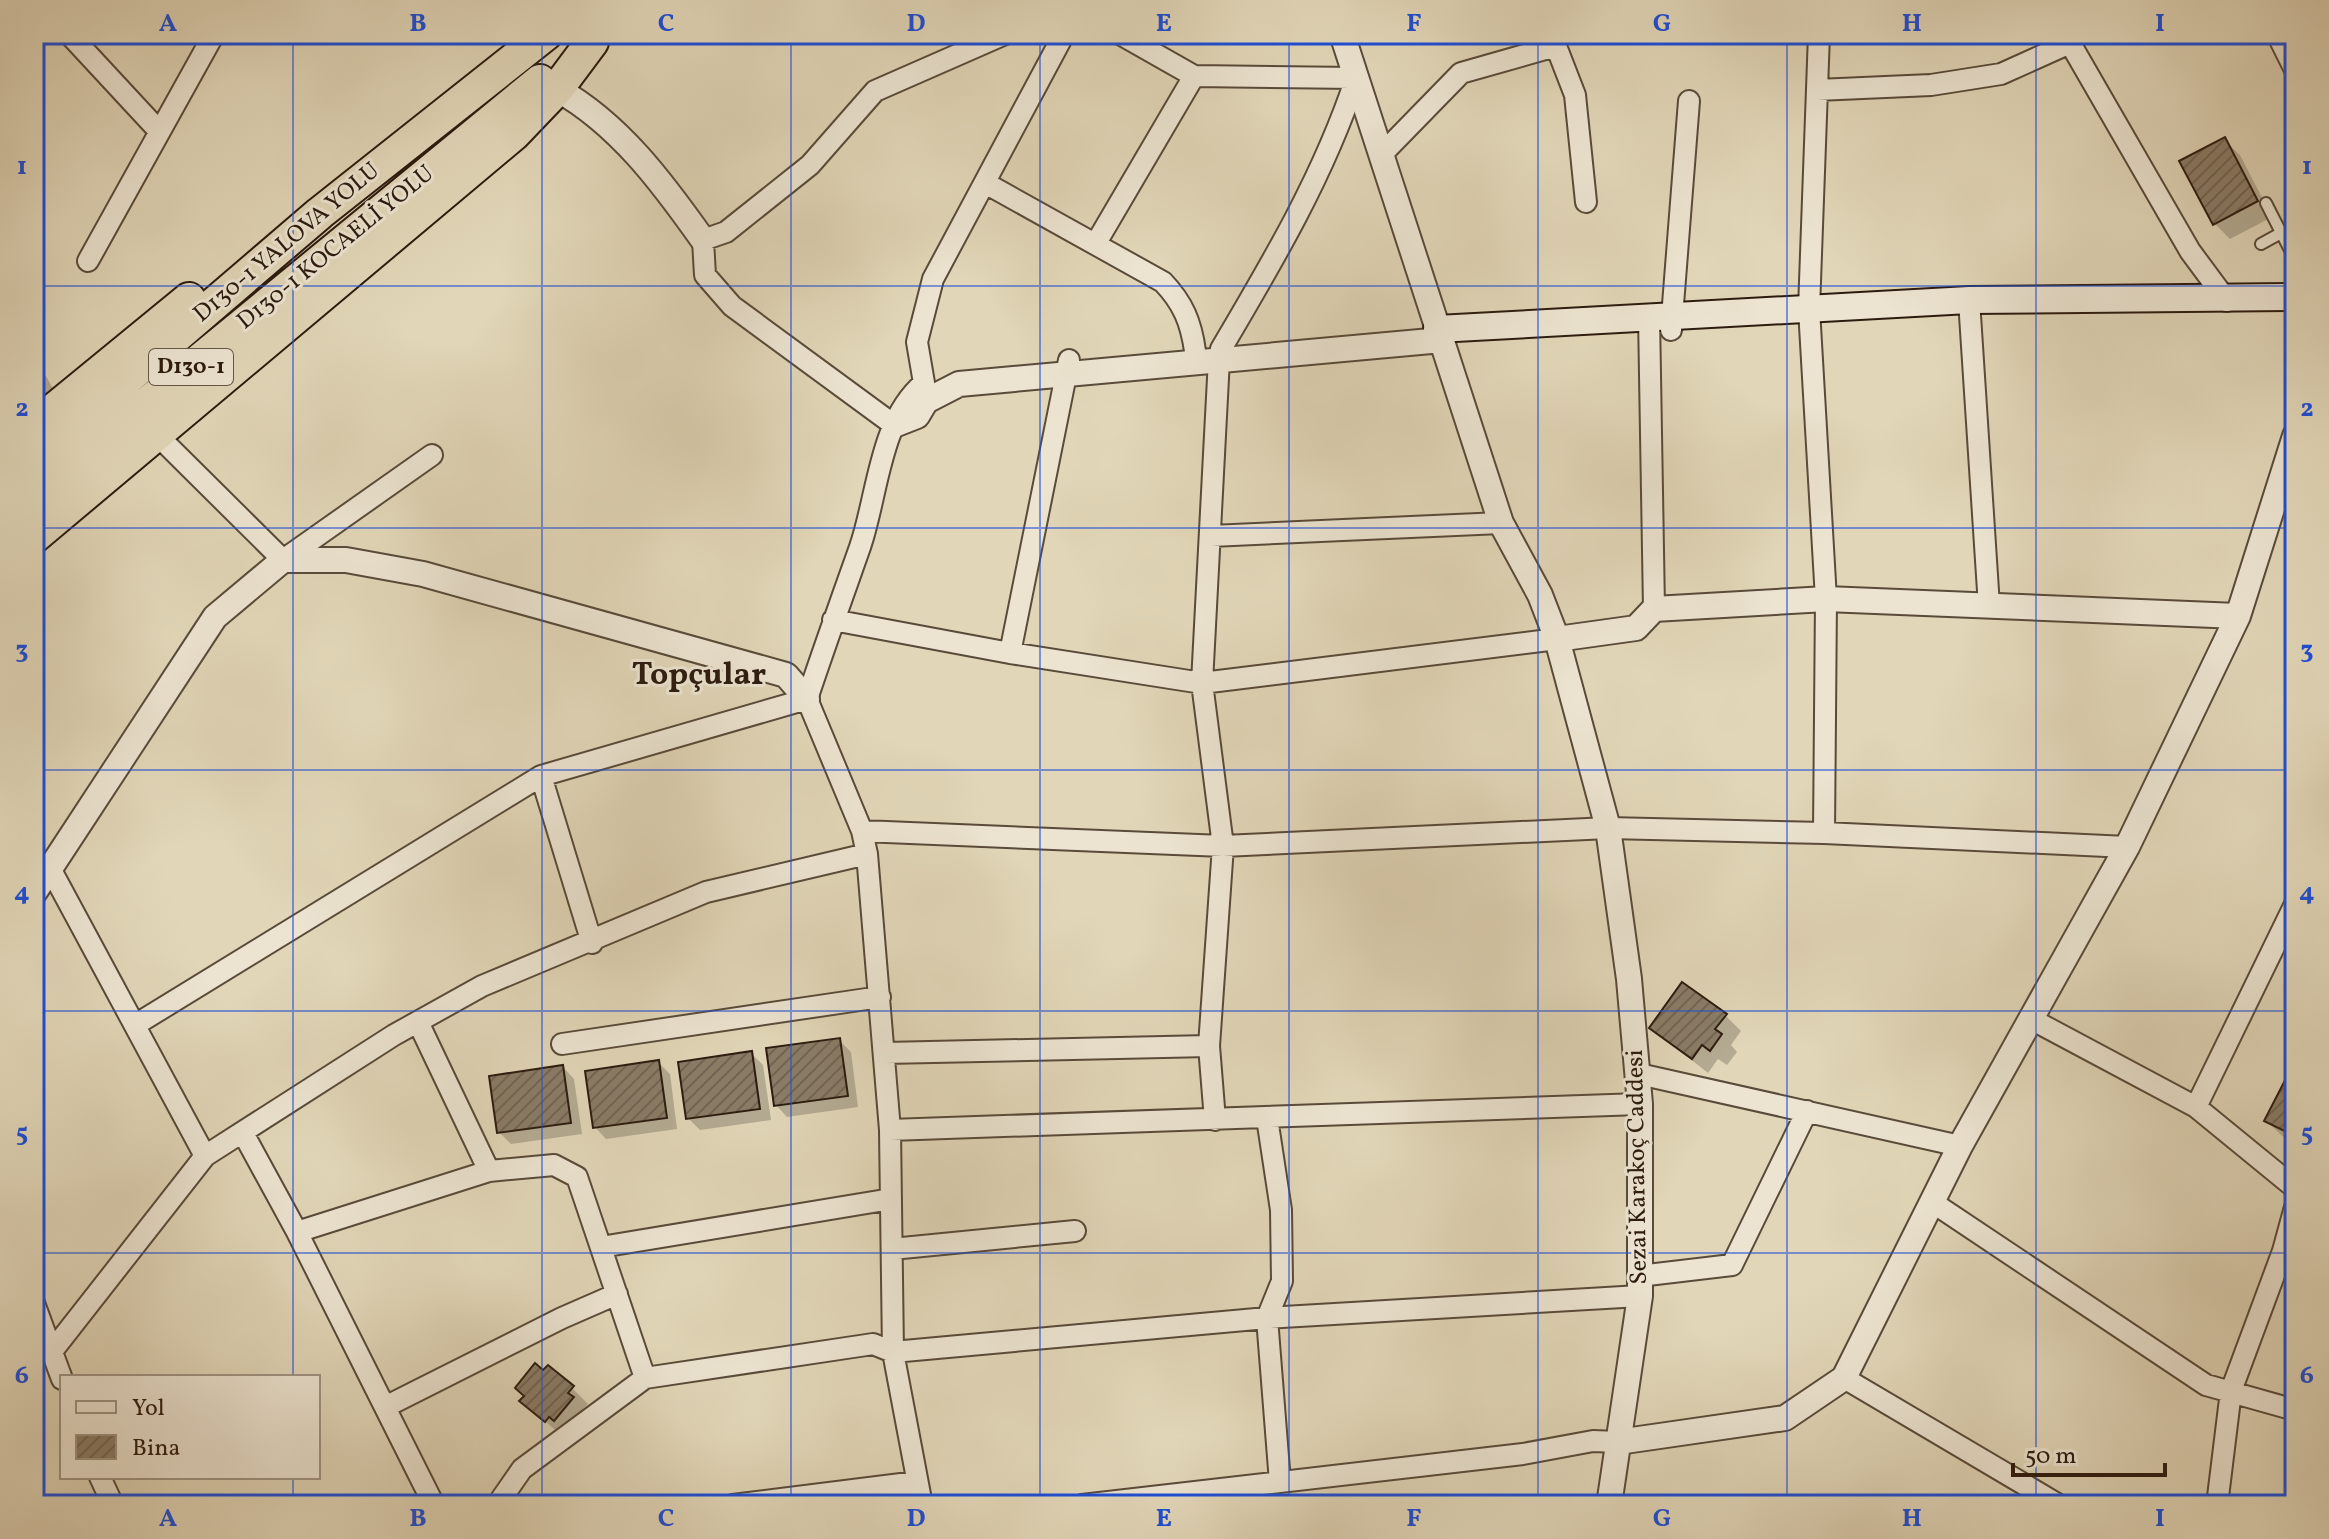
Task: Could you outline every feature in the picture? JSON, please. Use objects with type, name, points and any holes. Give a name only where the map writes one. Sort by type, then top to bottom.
[{"type":"highway","name":"D130-1 YALOVA YOLU","points":[[34,458],[320,213],[546,34]]},
{"type":"highway","points":[[34,537],[514,134],[557,89],[598,38]]},
{"type":"highway","name":"D130-1 KOCAELİ YOLU","points":[[34,496],[598,38]]},
{"type":"highway","points":[[34,426],[328,187],[408,141]]},
{"type":"main road","points":[[1439,334],[1969,308],[2295,297]]},
{"type":"main road","points":[[1969,308],[2295,311]]},
{"type":"street","points":[[69,34],[159,131]]},
{"type":"street","points":[[88,261],[214,34]]},
{"type":"street","points":[[703,240],[726,232],[810,165],[875,91],[1005,34]]},
{"type":"street","points":[[924,383],[917,342],[933,279],[987,184],[1064,34]]},
{"type":"street","points":[[1120,34],[1194,76],[1356,78],[1337,136],[1298,217],[1220,354],[1202,683],[1223,846],[1209,1046],[1215,1120]]},
{"type":"street","name":"Sezai Karakoç Caddesi","points":[[1342,34],[1501,523],[1540,595],[1557,639],[1608,828],[1639,1074],[1640,1104],[1640,1286],[1609,1505]]},
{"type":"street","points":[[1819,34],[1810,316],[1826,599],[1824,833]]},
{"type":"street","points":[[2277,34],[2295,70]]},
{"type":"street","points":[[1817,90],[1931,85],[2001,74],[2074,38],[2190,251],[2227,301]]},
{"type":"street","points":[[1382,154],[1461,73],[1556,46],[1575,95],[1586,202]]},
{"type":"street","points":[[1096,243],[1194,76]]},
{"type":"street","points":[[557,89],[588,106],[659,177],[703,240],[705,275],[732,306],[894,425]]},
{"type":"street","points":[[833,620],[1010,653],[1202,683],[1636,628],[1654,609],[1660,323],[1689,101]]},
{"type":"street","points":[[987,184],[1163,282],[1178,297],[1191,324],[1195,351]]},
{"type":"street","points":[[1969,308],[1989,606]]},
{"type":"street","points":[[807,699],[861,544],[894,425],[910,395],[924,383],[952,372],[1068,367],[1439,334]]},
{"type":"street","points":[[894,425],[917,416],[926,401],[959,384],[1195,351],[1220,354]]},
{"type":"street","points":[[1010,653],[1068,367]]},
{"type":"street","points":[[156,434],[283,560],[346,560],[423,574],[786,675],[807,699],[862,831],[867,854],[890,1130],[893,1352],[922,1505]]},
{"type":"street","points":[[1082,1505],[1523,1454],[1593,1441],[1618,1442],[1785,1418],[1844,1378],[1960,1146],[2127,847],[2238,616],[2291,460],[2295,436]]},
{"type":"street","points":[[34,893],[215,617],[283,560],[432,455]]},
{"type":"street","points":[[1211,536],[1501,523]]},
{"type":"street","points":[[1654,609],[1826,599],[2238,616]]},
{"type":"street","points":[[135,1025],[541,776],[807,699]]},
{"type":"street","points":[[541,776],[592,943]]},
{"type":"street","points":[[862,831],[1223,846],[1608,828],[1824,833],[2127,847]]},
{"type":"street","points":[[53,1350],[205,1156],[418,1022],[482,986],[592,943],[706,892],[867,854]]},
{"type":"street","points":[[51,870],[205,1156]]},
{"type":"street","points":[[2196,1107],[2295,904]]},
{"type":"street","points":[[562,1044],[880,997]]},
{"type":"street","points":[[2031,1019],[2196,1107],[2295,1188]]},
{"type":"street","points":[[418,1022],[489,1171]]},
{"type":"street","points":[[885,1053],[1209,1046]]},
{"type":"street","points":[[1639,1074],[1960,1146]]},
{"type":"street","points":[[890,1130],[1640,1104]]},
{"type":"street","points":[[497,1505],[522,1469],[645,1378],[873,1344],[893,1352],[1640,1286],[1732,1265],[1807,1111]]},
{"type":"street","points":[[1267,1118],[1281,1210],[1282,1281],[1267,1318],[1280,1482]]},
{"type":"street","points":[[243,1133],[297,1232],[434,1505]]},
{"type":"street","points":[[297,1232],[489,1171],[554,1165],[577,1177],[645,1378]]},
{"type":"street","points":[[601,1247],[891,1199]]},
{"type":"street","points":[[1932,1202],[2206,1385],[2295,1410]]},
{"type":"street","points":[[2217,1505],[2231,1391],[2283,1251],[2295,1207]]},
{"type":"street","points":[[892,1249],[1075,1231]]},
{"type":"street","points":[[385,1407],[562,1318],[617,1294]]},
{"type":"street","points":[[34,1303],[61,1375]]},
{"type":"street","points":[[1844,1378],[2059,1505]]},
{"type":"street","points":[[101,1479],[113,1505]]},
{"type":"street","points":[[733,1505],[917,1482]]},
{"type":"lane","points":[[2266,203],[2295,260]]},
{"type":"lane","points":[[2261,244],[2281,233]]},
{"type":"building","points":[[2225,137],[2258,201],[2213,225],[2179,161]]},
{"type":"building","points":[[1682,982],[1727,1014],[1715,1029],[1722,1034],[1710,1051],[1702,1045],[1692,1059],[1649,1028]]},
{"type":"building","points":[[840,1038],[848,1096],[774,1106],[766,1048]]},
{"type":"building","points":[[752,1051],[760,1109],[686,1119],[678,1062]]},
{"type":"building","points":[[659,1060],[667,1118],[593,1128],[585,1071]]},
{"type":"building","points":[[2295,1061],[2295,1136],[2264,1121]]},
{"type":"building","points":[[563,1065],[571,1123],[497,1133],[489,1076]]},
{"type":"building","points":[[535,1363],[543,1370],[548,1365],[574,1386],[568,1393],[574,1397],[554,1421],[549,1417],[545,1422],[519,1401],[524,1396],[515,1388]]},
{"type":"district","name":"Topçular","points":[[699,676]]}]
